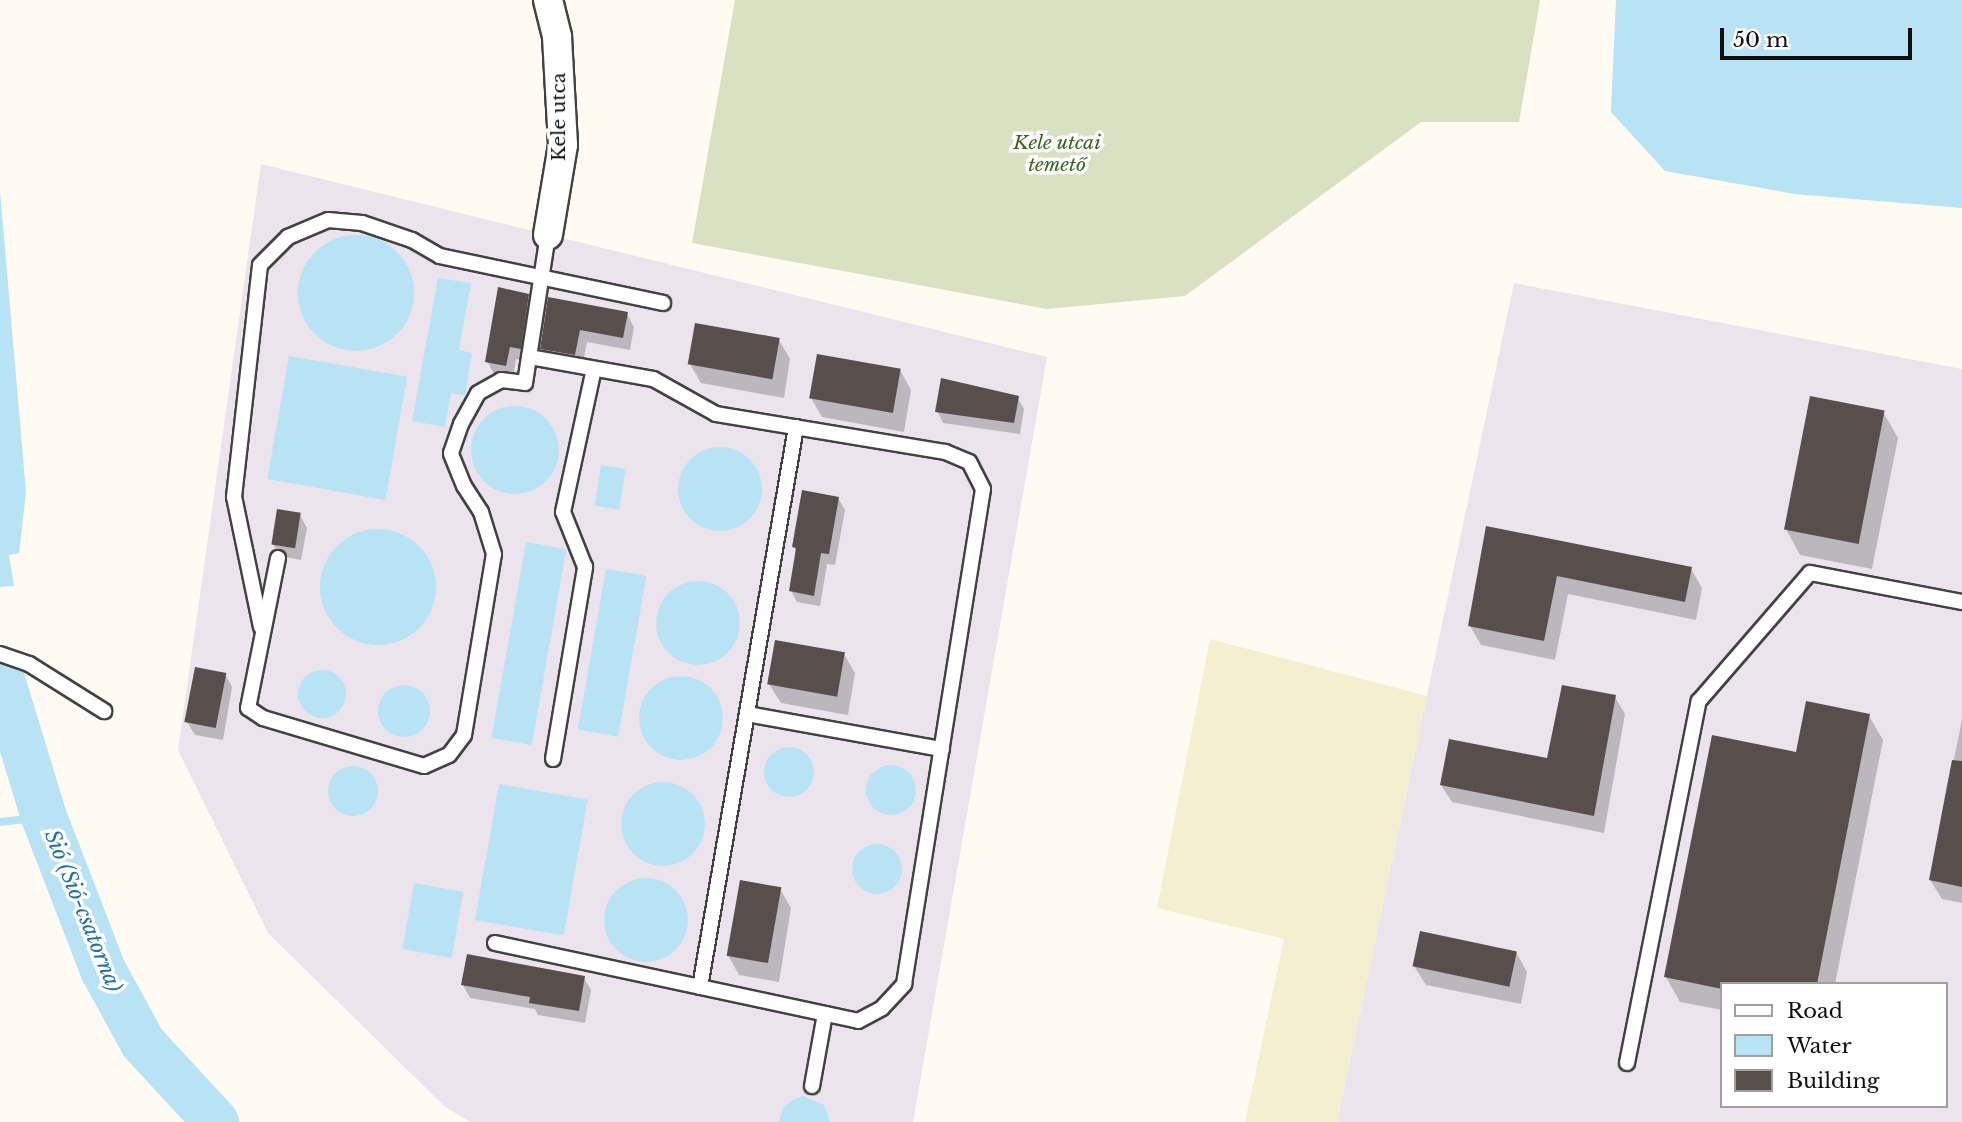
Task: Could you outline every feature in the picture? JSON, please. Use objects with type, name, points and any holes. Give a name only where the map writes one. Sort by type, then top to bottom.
[{"type":"street","name":"Kele utca","points":[[548,0],[557,37],[563,145],[548,235]]},
{"type":"lane","points":[[262,636],[234,497],[260,265],[288,237],[328,220],[362,223],[412,240],[440,257],[663,303]]},
{"type":"lane","points":[[278,558],[248,708],[264,718],[424,766],[449,755],[464,735],[494,554],[481,512],[464,486],[451,453],[461,424],[478,393],[501,380],[525,383],[548,235]]},
{"type":"lane","points":[[495,943],[858,1021],[882,1008],[904,985],[983,489],[969,462],[945,452],[716,414],[653,379],[529,357]]},
{"type":"lane","points":[[553,759],[585,567],[564,512],[594,369]]},
{"type":"lane","points":[[700,987],[796,427]]},
{"type":"lane","points":[[1628,1063],[1699,701],[1810,573],[1962,602]]},
{"type":"lane","points":[[0,654],[29,664],[104,711]]},
{"type":"lane","points":[[747,715],[942,749]]},
{"type":"lane","points":[[812,1086],[825,1014]]},
{"type":"shaded area","points":[[261,164],[1047,357],[913,1122],[470,1122],[444,1106],[268,933],[178,750]]},
{"type":"shaded area","points":[[1514,283],[1962,369],[1962,1122],[1337,1122]]},
{"type":"shaded area","points":[[1210,639],[1427,696],[1337,1122],[1245,1122],[1284,939],[1157,908]]},
{"type":"green space","name":"Kele utcai temető","points":[[735,0],[1540,0],[1519,122],[1421,122],[1185,296],[1047,309],[692,243]]},
{"type":"water","points":[[1616,0],[1962,0],[1962,208],[1795,194],[1665,171],[1611,112]]},
{"type":"water","points":[[0,191],[26,492],[19,553],[9,555],[14,586],[0,587]]},
{"type":"water","points":[[356,235],[378,240],[397,252],[409,271],[414,293],[409,315],[397,334],[378,346],[356,351],[334,346],[315,334],[303,315],[298,293],[303,271],[315,252],[334,240]]},
{"type":"water","points":[[438,278],[471,283],[459,350],[472,353],[465,395],[451,393],[445,427],[412,421]]},
{"type":"water","points":[[289,356],[407,377],[385,500],[267,479]]},
{"type":"water","points":[[515,406],[540,413],[552,425],[559,450],[552,475],[540,487],[515,494],[490,487],[478,475],[471,450],[478,425],[490,413]]},
{"type":"water","points":[[720,447],[736,450],[750,459],[759,473],[762,489],[759,505],[750,519],[736,528],[720,531],[704,528],[690,519],[681,505],[678,489],[681,473],[690,459],[704,450]]},
{"type":"water","points":[[601,465],[626,469],[619,509],[595,505]]},
{"type":"water","points":[[378,529],[400,533],[419,546],[432,565],[436,587],[432,609],[419,628],[400,641],[378,645],[356,641],[337,628],[324,609],[320,587],[324,565],[337,546],[356,533]]},
{"type":"water","points":[[526,542],[566,549],[532,745],[491,738]]},
{"type":"water","points":[[606,569],[646,576],[618,737],[578,730]]},
{"type":"water","points":[[698,581],[714,584],[728,593],[737,607],[740,623],[737,639],[728,653],[714,662],[698,665],[682,662],[668,653],[659,639],[656,623],[659,607],[668,593],[682,584]]},
{"type":"water","points":[[322,670],[339,677],[346,694],[339,711],[322,718],[305,711],[298,694],[305,677]]},
{"type":"water","points":[[681,676],[697,679],[711,688],[720,702],[723,718],[720,734],[711,748],[697,757],[681,760],[665,757],[651,748],[642,734],[639,718],[642,702],[651,688],[665,679]]},
{"type":"water","points":[[404,685],[414,687],[422,693],[428,701],[428,721],[422,729],[414,735],[404,737],[394,735],[386,729],[380,721],[378,711],[380,701],[386,693],[394,687]]},
{"type":"water","points":[[789,747],[807,754],[814,772],[807,790],[789,797],[771,790],[764,772],[771,754]]},
{"type":"water","points":[[891,765],[909,772],[916,790],[909,808],[891,815],[873,808],[866,790],[873,772]]},
{"type":"water","points":[[353,766],[370,774],[378,791],[370,808],[353,816],[336,808],[328,791],[336,774]]},
{"type":"water","points":[[663,782],[679,785],[693,794],[702,808],[705,824],[702,840],[693,854],[679,863],[663,866],[647,863],[633,854],[624,840],[621,824],[624,808],[633,794],[647,785]]},
{"type":"water","points":[[499,784],[588,800],[564,936],[475,920]]},
{"type":"water","points":[[877,844],[895,851],[902,869],[895,887],[877,894],[859,887],[852,869],[859,851]]},
{"type":"water","points":[[646,878],[662,881],[676,890],[685,904],[688,920],[685,936],[676,950],[662,959],[646,962],[630,959],[616,950],[607,936],[604,920],[607,904],[616,890],[630,881]]},
{"type":"water","points":[[414,883],[463,892],[452,958],[402,949]]},
{"type":"water","points":[[803,1096],[824,1105],[830,1122],[779,1122],[783,1108],[792,1100]]},
{"type":"building","points":[[498,287],[529,294],[521,349],[510,347],[506,366],[485,362]]},
{"type":"building","points":[[548,297],[628,312],[623,338],[580,330],[575,355],[540,349]]},
{"type":"building","points":[[695,323],[780,338],[772,379],[688,364]]},
{"type":"building","points":[[817,354],[901,369],[893,413],[809,398]]},
{"type":"building","points":[[941,378],[1019,396],[1014,423],[935,412]]},
{"type":"building","points":[[1810,396],[1885,411],[1859,544],[1784,530]]},
{"type":"building","points":[[802,490],[839,497],[829,554],[821,553],[814,596],[789,591],[796,548],[792,547]]},
{"type":"building","points":[[277,509],[301,513],[295,548],[271,545]]},
{"type":"building","points":[[1486,526],[1692,567],[1685,602],[1557,576],[1544,641],[1468,626]]},
{"type":"building","points":[[775,640],[845,652],[837,697],[767,684]]},
{"type":"building","points":[[195,667],[226,673],[216,728],[184,722]]},
{"type":"building","points":[[1562,685],[1616,695],[1594,816],[1440,785],[1449,739],[1547,758]]},
{"type":"building","points":[[1806,701],[1870,714],[1817,982],[1720,982],[1720,989],[1664,977],[1712,735],[1796,752]]},
{"type":"building","points":[[1952,760],[1962,761],[1962,887],[1929,880]]},
{"type":"building","points":[[740,880],[781,887],[768,963],[727,956]]},
{"type":"building","points":[[1420,931],[1517,952],[1509,987],[1413,966]]},
{"type":"building","points":[[467,954],[585,976],[579,1011],[529,1003],[530,997],[461,985]]},
{"type":"waterway","name":"Sió (Sió-csatorna)","points":[[0,673],[44,817],[103,970],[143,1043],[216,1122]]},
{"type":"waterway","points":[[0,822],[44,817]]}]
